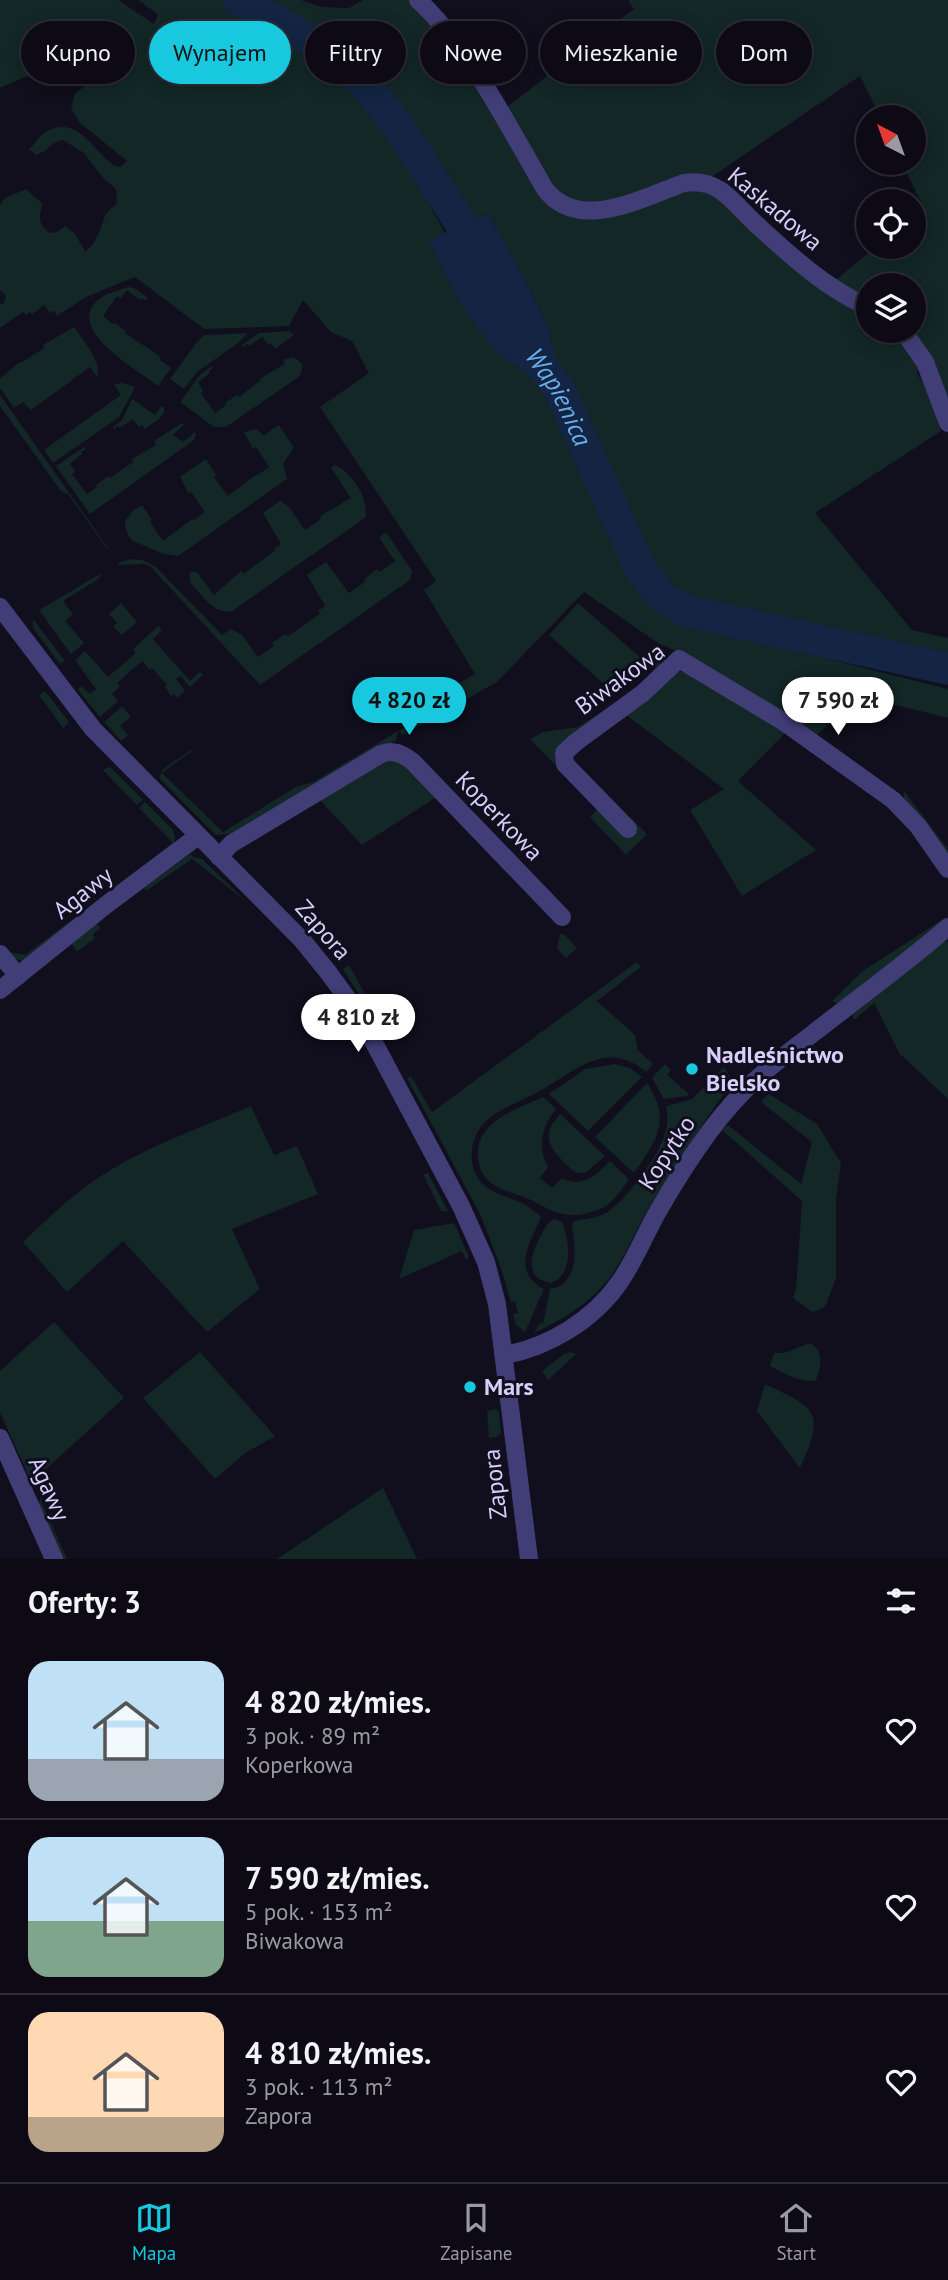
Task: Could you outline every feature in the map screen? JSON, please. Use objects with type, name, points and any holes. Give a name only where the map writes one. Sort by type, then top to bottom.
[{"type":"street","name":"Kaskadowa","points":[[418,0],[439,20],[456,43],[551,197],[570,209],[600,211],[684,183],[708,184],[720,190],[829,286],[856,300]]},
{"type":"street","points":[[912,343],[925,362],[948,423]]},
{"type":"street","name":"Zapora","points":[[0,607],[93,729],[302,940],[350,1002],[372,1040],[474,1233],[486,1262],[497,1304],[505,1355],[529,1559]]},
{"type":"street","name":"Biwakowa","points":[[628,830],[565,764],[564,753],[643,693],[679,659],[784,722],[894,800],[918,826],[948,869]]},
{"type":"street","name":"Koperkowa","points":[[219,857],[231,844],[389,751],[404,755],[412,762],[562,916]]},
{"type":"street","name":"Agawy","points":[[0,990],[198,836]]},
{"type":"street","name":"Kopytko","points":[[505,1355],[551,1341],[605,1299],[627,1269],[697,1149],[731,1104],[775,1063],[948,927]]},
{"type":"street","points":[[0,954],[18,976]]},
{"type":"street","name":"Agawy","points":[[0,1438],[54,1559]]},
{"type":"green space","points":[[0,0],[118,0],[150,21],[149,84],[291,84],[291,41],[305,49],[305,84],[348,84],[391,135],[445,233],[430,240],[495,351],[538,382],[623,564],[646,591],[670,612],[690,624],[948,689],[948,718],[860,696],[814,737],[689,657],[658,643],[584,592],[497,682],[403,735],[398,731],[405,727],[401,716],[475,674],[424,590],[436,581],[320,407],[369,373],[352,341],[331,332],[303,300],[289,326],[204,329],[135,277],[86,297],[57,316],[54,311],[50,313],[44,305],[32,314],[30,312],[26,315],[23,312],[0,328],[0,305],[4,303],[6,296],[0,290],[0,205],[5,198],[26,189],[43,204],[40,220],[43,227],[50,233],[65,226],[75,234],[85,251],[95,240],[106,214],[117,203],[116,189],[104,179],[84,153],[63,140],[36,155],[29,149],[44,133],[66,127],[84,137],[115,166],[120,167],[127,161],[79,122],[71,108],[75,94],[85,84],[135,84],[135,21],[21,21],[21,79],[0,88]]},
{"type":"green space","points":[[138,0],[222,0],[258,21],[155,21],[158,14]]},
{"type":"green space","points":[[260,0],[301,0],[322,7],[349,8],[363,0],[413,0],[428,21],[420,21],[420,84],[475,84],[570,214],[694,188],[713,195],[856,302],[856,343],[906,343],[920,361],[917,373],[929,394],[941,431],[815,513],[912,630],[948,638],[948,659],[694,603],[668,587],[645,562],[584,418],[559,370],[548,327],[525,279],[488,214],[475,219],[447,172],[375,84],[406,84],[406,21],[305,21],[305,27]]},
{"type":"green space","points":[[628,0],[948,0],[948,412],[919,343],[926,343],[926,273],[856,273],[856,296],[832,283],[861,259],[926,259],[926,189],[915,189],[908,175],[926,175],[926,105],[874,105],[860,76],[707,180],[587,208],[560,199],[503,110],[540,81],[540,84],[702,84],[702,21],[618,21],[634,9]]},
{"type":"green space","points":[[128,287],[148,298],[146,301],[141,298],[140,300],[127,290],[121,298],[117,296],[103,316],[161,357],[160,360],[171,368],[158,386],[108,348],[90,323],[90,311],[98,300]]},
{"type":"green space","points":[[74,327],[94,357],[98,378],[90,367],[31,410],[23,402],[14,408],[0,388],[0,378],[44,348],[43,345]]},
{"type":"green space","points":[[289,331],[294,335],[275,349],[262,337],[249,346],[242,345],[259,333]]},
{"type":"green space","points":[[248,333],[197,372],[184,389],[170,379],[204,335]]},
{"type":"green space","points":[[294,357],[303,365],[300,376],[226,427],[214,427],[180,402],[200,375],[212,366],[210,373],[198,382],[203,390],[201,393],[215,413],[226,405],[225,403],[237,395],[239,397],[261,378],[285,364],[283,360]]},
{"type":"green space","points":[[122,383],[135,387],[119,417],[53,463],[44,450],[121,395],[114,384]]},
{"type":"green space","points":[[0,395],[108,550],[68,494],[61,491],[0,406]]},
{"type":"green space","points":[[132,399],[155,415],[161,406],[164,412],[145,429],[142,425],[139,427],[133,419],[114,429],[122,420]]},
{"type":"green space","points":[[182,423],[184,425],[173,435],[183,442],[195,432],[194,440],[90,514],[56,466],[84,447],[86,449],[82,454],[70,464],[75,472],[72,474],[87,494],[108,476],[110,478],[133,462],[132,459],[156,445],[154,441]]},
{"type":"green space","points":[[279,425],[294,448],[283,464],[287,479],[178,556],[164,554],[131,539],[125,521],[142,505],[163,541],[205,512],[191,492],[189,494],[180,477],[206,459],[216,475],[214,477],[228,496],[269,467],[256,447],[253,449],[244,432],[256,429],[264,435]]},
{"type":"green space","points":[[334,465],[346,473],[358,487],[365,503],[365,518],[232,611],[219,610],[208,602],[190,582],[190,572],[197,572],[214,595],[241,571],[243,574],[281,544],[263,513],[280,501],[289,507],[305,530],[321,519],[320,516],[351,498],[331,468]]},
{"type":"green space","points":[[386,532],[412,571],[410,580],[260,685],[150,566],[117,563],[131,559],[142,560],[156,567],[222,635],[231,629],[242,635],[258,657],[274,646],[272,643],[285,634],[288,636],[320,614],[318,611],[325,606],[307,575],[326,562],[349,593],[377,569],[380,572],[395,561],[379,538]]},
{"type":"green space","points":[[100,574],[100,578],[63,601],[73,614],[65,621],[84,643],[71,654],[39,610]]},
{"type":"green space","points":[[121,603],[137,622],[122,635],[113,626],[117,623],[109,614]]},
{"type":"green space","points":[[578,603],[642,659],[613,692],[549,635]]},
{"type":"green space","points":[[33,619],[65,661],[60,664],[33,628]]},
{"type":"green space","points":[[158,626],[162,630],[153,639],[190,681],[200,672],[203,675],[190,687],[181,676],[176,679],[185,691],[177,698],[174,694],[171,696],[165,687],[167,685],[142,661],[117,683],[120,686],[112,694],[118,701],[100,717],[78,690],[81,686],[90,694],[96,689],[75,660],[85,651],[108,677],[136,653],[133,649]]},
{"type":"green space","points":[[655,651],[662,664],[658,675],[633,697],[561,750],[561,763],[574,779],[572,782],[530,739],[543,732],[578,727],[639,688],[655,668]]},
{"type":"green space","points":[[690,671],[788,730],[738,781],[816,850],[742,896],[690,810],[724,789],[625,714],[677,672]]},
{"type":"green space","points":[[45,691],[69,722],[63,728],[39,695]]},
{"type":"green space","points":[[122,706],[131,717],[120,726],[128,735],[121,741],[104,722]]},
{"type":"green space","points":[[398,731],[396,740],[230,834],[216,835],[159,778],[163,769],[193,750],[162,773],[223,832],[296,787],[313,782]]},
{"type":"green space","points":[[570,757],[647,834],[626,855],[590,817],[598,809]]},
{"type":"green space","points":[[382,758],[398,758],[438,793],[435,798],[362,845],[317,797]]},
{"type":"green space","points":[[110,767],[143,800],[137,805],[103,770]]},
{"type":"green space","points":[[904,791],[948,849],[948,861],[906,805]]},
{"type":"green space","points":[[145,802],[173,830],[174,842],[177,845],[116,886],[173,843],[139,808]]},
{"type":"green space","points":[[190,854],[202,859],[247,902],[192,859],[146,891],[144,888]]},
{"type":"green space","points":[[110,891],[106,900],[23,961],[13,958],[6,950],[3,943],[10,952],[25,955]]},
{"type":"green space","points":[[946,917],[947,920],[838,1004],[832,1001],[863,971]]},
{"type":"green space","points":[[96,924],[101,928],[93,934],[95,938],[77,952],[71,943]]},
{"type":"green space","points":[[560,934],[564,934],[577,948],[566,958],[557,949]]},
{"type":"green space","points":[[948,941],[948,1099],[899,1053],[874,1003],[854,1020],[852,1015],[940,943]]},
{"type":"green space","points":[[637,962],[641,967],[597,1001],[635,1035],[638,1050],[653,1064],[646,1072],[631,1062],[617,1058],[591,1062],[496,1113],[487,1120],[474,1139],[472,1162],[482,1183],[493,1191],[524,1204],[541,1217],[529,1246],[525,1265],[534,1282],[544,1289],[525,1332],[516,1325],[513,1314],[518,1313],[515,1301],[511,1302],[480,1214],[407,1078],[411,1076],[432,1112]]},
{"type":"green space","points":[[349,965],[382,1025],[379,1026],[343,969]]},
{"type":"green space","points":[[615,1064],[630,1068],[642,1077],[588,1131],[549,1094],[585,1069]]},
{"type":"green space","points":[[665,1064],[671,1070],[667,1075],[689,1094],[687,1096],[664,1099],[652,1078]]},
{"type":"green space","points":[[724,1067],[733,1081],[650,1206],[614,1272],[598,1291],[578,1308],[534,1333],[540,1323],[543,1324],[550,1289],[561,1286],[571,1273],[574,1221],[602,1215],[623,1199],[649,1165],[662,1142],[667,1123],[666,1106],[692,1099]]},
{"type":"green space","points":[[647,1083],[659,1108],[659,1129],[650,1149],[633,1172],[595,1137]]},
{"type":"green space","points":[[769,1094],[817,1124],[841,1163],[836,1199],[836,1278],[825,1307],[812,1312],[793,1298],[796,1289],[802,1201],[722,1130],[728,1125],[801,1184],[812,1142],[762,1103]]},
{"type":"green space","points":[[543,1097],[556,1109],[544,1130],[542,1144],[548,1167],[540,1178],[552,1188],[562,1178],[582,1181],[610,1161],[629,1179],[605,1207],[577,1215],[560,1213],[497,1187],[487,1180],[483,1173],[478,1158],[479,1146],[490,1126],[499,1118]]},
{"type":"green space","points":[[251,1106],[274,1155],[297,1146],[318,1194],[232,1229],[260,1289],[207,1332],[123,1241],[67,1292],[23,1242],[80,1191],[119,1165],[174,1138]]},
{"type":"green space","points":[[560,1114],[605,1156],[585,1173],[572,1170],[551,1146],[550,1128]]},
{"type":"green space","points":[[428,1173],[448,1211],[441,1211],[423,1174]]},
{"type":"green space","points":[[554,1219],[562,1222],[567,1238],[568,1257],[564,1273],[551,1283],[536,1276],[532,1258],[540,1237]]},
{"type":"green space","points":[[454,1223],[469,1257],[466,1260],[462,1251],[399,1279],[414,1230]]},
{"type":"green space","points":[[54,1322],[124,1398],[33,1481],[0,1412],[0,1371]]},
{"type":"green space","points":[[810,1343],[820,1355],[815,1381],[797,1379],[770,1366],[774,1353],[784,1353]]},
{"type":"green space","points":[[200,1352],[275,1436],[244,1454],[215,1479],[143,1398]]},
{"type":"green space","points":[[564,1354],[576,1354],[548,1380],[542,1371]]},
{"type":"green space","points":[[765,1384],[796,1400],[812,1414],[813,1435],[800,1468],[757,1411]]},
{"type":"green space","points":[[495,1409],[499,1412],[501,1434],[489,1438],[487,1411]]},
{"type":"green space","points":[[44,1486],[41,1501],[67,1559],[61,1559],[38,1506]]},
{"type":"green space","points":[[383,1488],[417,1559],[277,1559]]},
{"type":"water","points":[[488,214],[525,279],[548,327],[559,370],[538,382],[495,351],[458,300],[429,241],[461,224]]},
{"type":"waterway","name":"Wapienica","points":[[239,0],[332,53],[374,95],[400,129],[461,224],[478,262]]},
{"type":"waterway","name":"Wapienica","points":[[525,342],[559,389],[640,568],[662,597],[686,611],[948,669]]},
{"type":"place","name":"Nadleśnictwo Bielsko","points":[[692,1069]]},
{"type":"place","name":"Mars","points":[[470,1387]]}]
